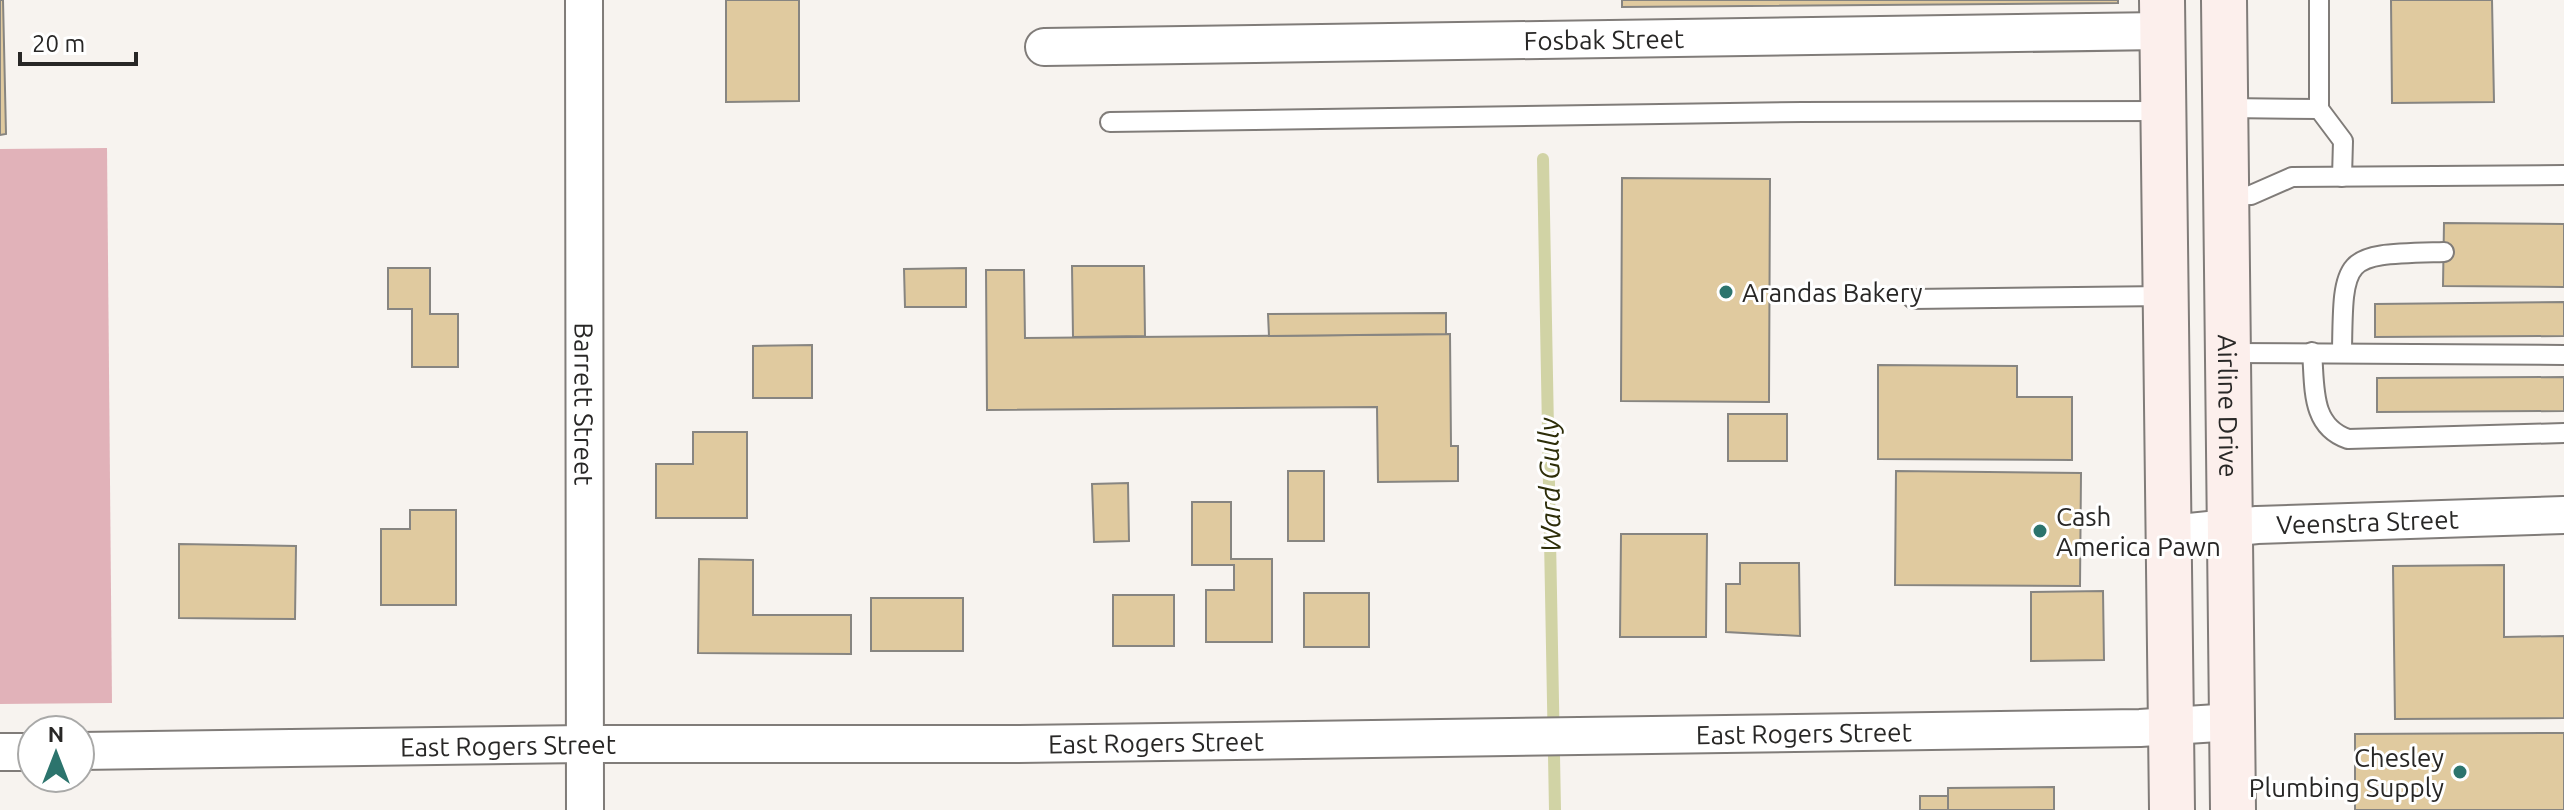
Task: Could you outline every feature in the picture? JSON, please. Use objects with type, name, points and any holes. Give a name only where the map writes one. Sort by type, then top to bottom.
[{"type":"main road","name":"Airline Drive","points":[[2224,0],[2233,810]]},
{"type":"main road","points":[[2163,16],[2172,810]]},
{"type":"main road","points":[[2164,111],[2227,108]]},
{"type":"street","name":"Barrett Street","points":[[584,0],[585,810]]},
{"type":"street","name":"Fosbak Street","points":[[1044,47],[2163,16]]},
{"type":"street","name":"Veenstra Street","points":[[2170,534],[2231,527],[2564,515]]},
{"type":"street","name":"East Rogers Street","points":[[96,751],[584,744],[1019,744],[2172,727],[2233,722]]},
{"type":"lane","points":[[2319,0],[2319,109],[2343,141],[2342,177]]},
{"type":"lane","points":[[2227,108],[2319,109]]},
{"type":"lane","points":[[1110,122],[1803,112],[2164,111]]},
{"type":"lane","points":[[2227,196],[2251,195],[2292,177],[2564,175]]},
{"type":"lane","points":[[2342,353],[2342,292],[2352,268],[2374,254],[2444,252]]},
{"type":"lane","points":[[1913,299],[2166,296]]},
{"type":"lane","points":[[2312,352],[2318,413],[2327,428],[2348,439],[2564,433]]},
{"type":"lane","points":[[2229,353],[2564,355]]},
{"type":"shaded area","points":[[107,148],[112,703],[0,704],[0,149]]},
{"type":"building","points":[[0,0],[3,0],[6,134],[0,135]]},
{"type":"building","points":[[726,0],[799,0],[799,101],[726,102]]},
{"type":"building","points":[[1622,0],[2118,0],[2118,3],[1622,7]]},
{"type":"building","points":[[2391,0],[2492,0],[2494,102],[2392,103]]},
{"type":"building","points":[[1622,178],[1770,179],[1769,402],[1621,401]]},
{"type":"building","points":[[2444,223],[2564,224],[2564,287],[2443,286]]},
{"type":"building","points":[[1072,266],[1144,266],[1145,336],[1073,337]]},
{"type":"building","points":[[388,268],[430,268],[430,314],[458,314],[458,367],[412,367],[412,309],[388,309]]},
{"type":"building","points":[[966,268],[966,307],[905,307],[904,269]]},
{"type":"building","points":[[986,270],[1024,270],[1025,338],[1450,334],[1451,446],[1458,446],[1458,481],[1378,482],[1377,407],[987,410]]},
{"type":"building","points":[[2564,302],[2564,336],[2375,337],[2375,304]]},
{"type":"building","points":[[1446,313],[1446,334],[1269,336],[1268,314]]},
{"type":"building","points":[[812,345],[812,398],[753,398],[753,346]]},
{"type":"building","points":[[1878,365],[2017,366],[2017,397],[2072,397],[2072,460],[1878,459]]},
{"type":"building","points":[[2564,377],[2564,411],[2377,412],[2377,378]]},
{"type":"building","points":[[1728,414],[1787,414],[1787,461],[1728,461]]},
{"type":"building","points":[[693,432],[747,432],[747,518],[656,518],[656,464],[693,464]]},
{"type":"building","points":[[1288,471],[1324,471],[1324,541],[1288,541]]},
{"type":"building","points":[[1896,471],[2081,473],[2080,586],[1895,585]]},
{"type":"building","points":[[1128,483],[1129,541],[1094,542],[1092,484]]},
{"type":"building","points":[[1192,502],[1231,502],[1231,559],[1272,559],[1272,642],[1206,642],[1206,590],[1234,590],[1234,565],[1192,565]]},
{"type":"building","points":[[410,510],[456,510],[456,605],[381,605],[381,529],[410,529]]},
{"type":"building","points":[[1621,534],[1707,534],[1706,637],[1620,637]]},
{"type":"building","points":[[179,544],[296,546],[295,619],[179,618]]},
{"type":"building","points":[[699,559],[753,560],[753,615],[851,615],[851,654],[698,653]]},
{"type":"building","points":[[1740,563],[1799,563],[1800,636],[1726,632],[1726,584],[1740,584]]},
{"type":"building","points":[[2504,565],[2504,637],[2564,636],[2564,718],[2395,719],[2393,566]]},
{"type":"building","points":[[2103,591],[2104,660],[2031,661],[2031,592]]},
{"type":"building","points":[[1304,593],[1369,593],[1369,647],[1304,647]]},
{"type":"building","points":[[1113,595],[1174,595],[1174,646],[1113,646]]},
{"type":"building","points":[[871,598],[963,598],[963,651],[871,651]]},
{"type":"building","name":"Chesley Plumbing Supply","points":[[2564,733],[2564,810],[2355,810],[2355,734]]},
{"type":"building","points":[[2054,787],[2054,810],[1948,810],[1948,788]]},
{"type":"building","points":[[1920,796],[1948,796],[1948,810],[1920,810]]},
{"type":"waterway","name":"Ward Gully","points":[[1543,159],[1555,810]]},
{"type":"place","name":"Arandas Bakery","points":[[1726,292]]},
{"type":"place","name":"Cash America Pawn","points":[[2040,531]]},
{"type":"place","name":"Chesley Plumbing Supply","points":[[2460,772]]}]
